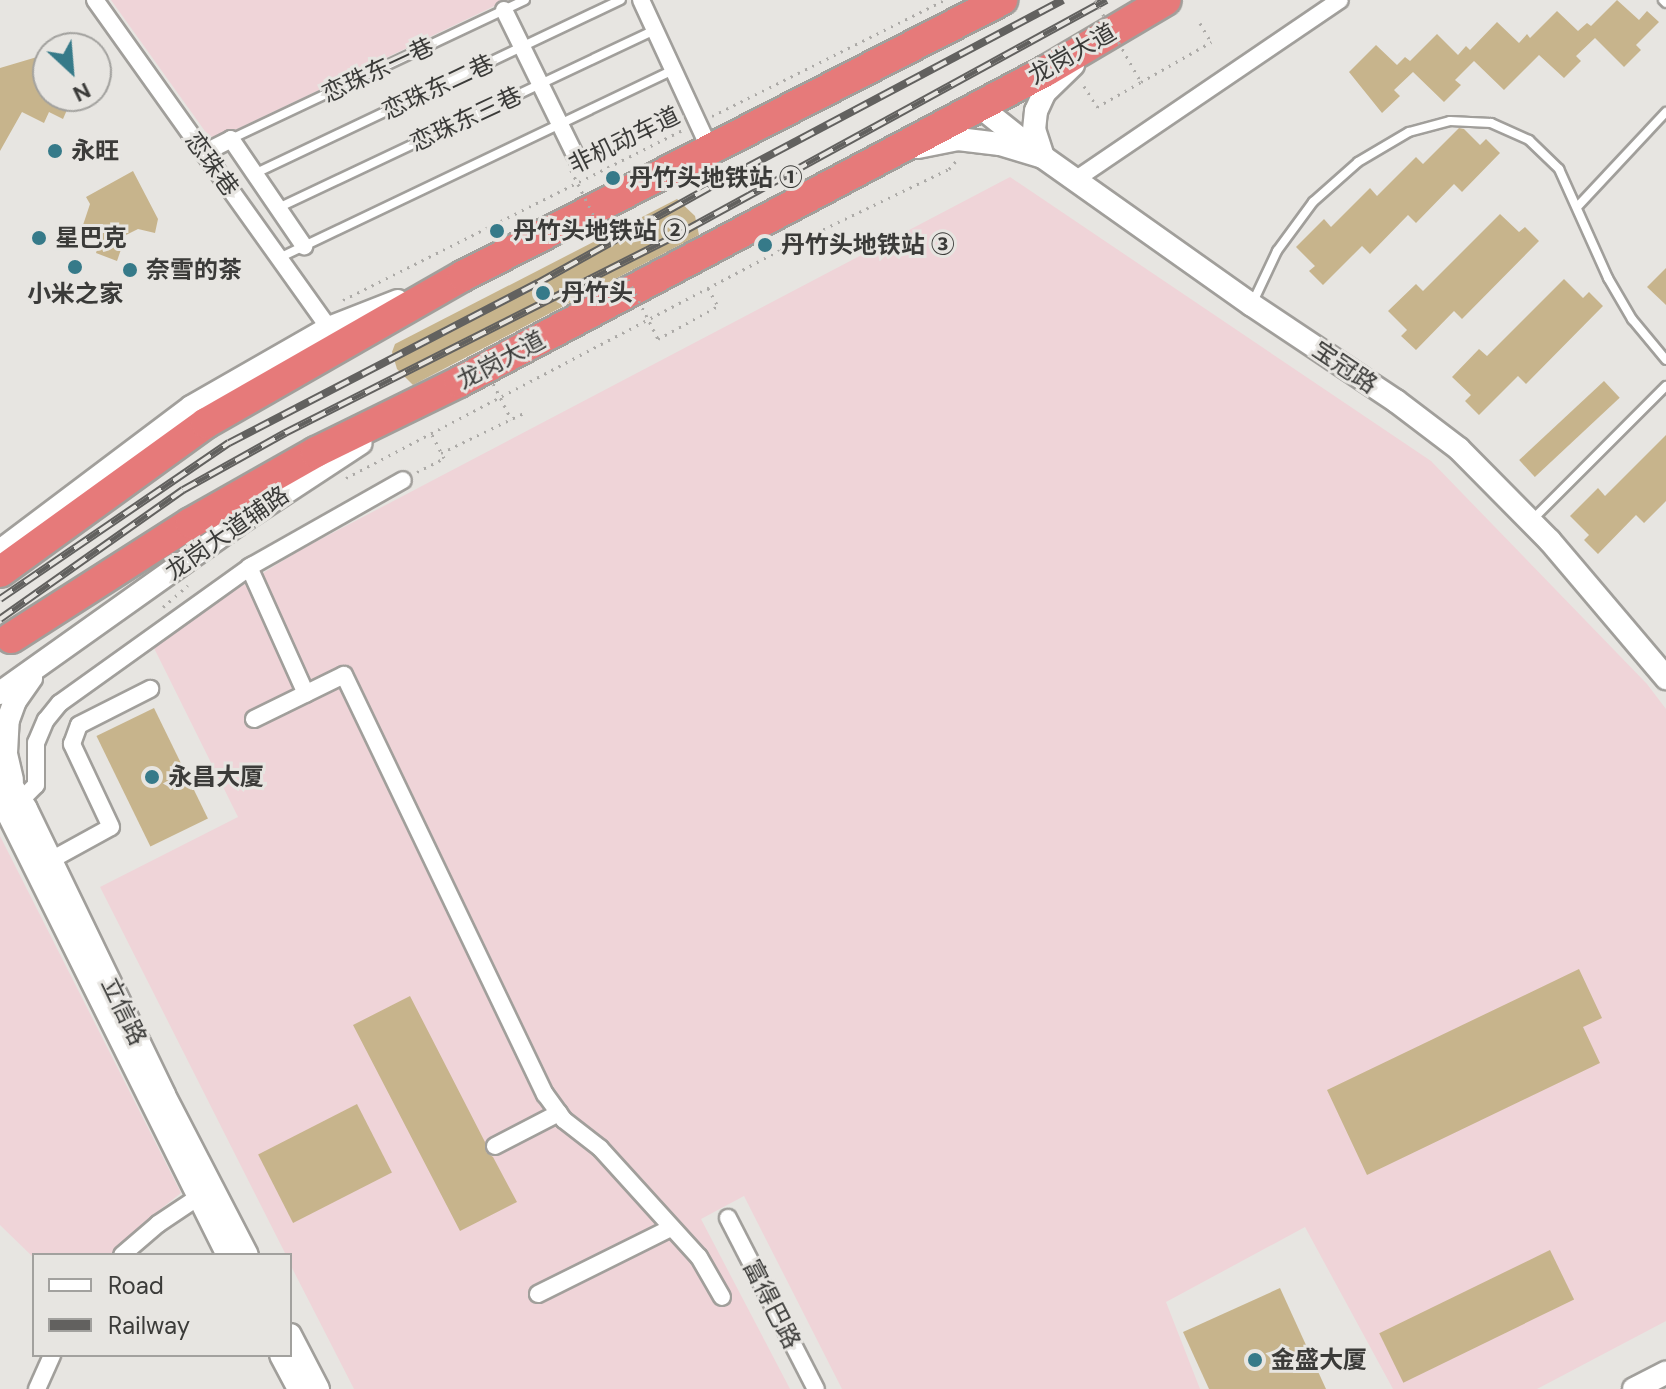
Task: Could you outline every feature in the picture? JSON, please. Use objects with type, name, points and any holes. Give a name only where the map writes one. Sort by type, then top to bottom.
[{"type":"highway","points":[[0,572],[206,423],[704,136],[1002,0]]},
{"type":"highway","name":"龙岗大道","points":[[11,638],[204,515],[316,452],[459,382],[865,167],[1166,0]]},
{"type":"street","name":"恋珠巷","points":[[95,0],[323,320]]},
{"type":"street","points":[[641,0],[704,136]]},
{"type":"street","points":[[1075,180],[1340,0]]},
{"type":"street","points":[[504,10],[575,155]]},
{"type":"street","points":[[1043,157],[1034,130],[1036,111],[1045,92],[1106,35]]},
{"type":"street","name":"宝冠路","points":[[979,106],[1075,180],[1252,305],[1396,401],[1459,449],[1530,522],[1666,678]]},
{"type":"street","points":[[204,153],[231,139],[304,246]]},
{"type":"street","points":[[865,167],[928,143],[958,139],[1000,144],[1043,157]]},
{"type":"street","points":[[0,551],[191,407],[323,320],[463,276]]},
{"type":"street","name":"龙岗大道辅路","points":[[4,687],[236,525],[459,382]]},
{"type":"street","points":[[53,655],[28,681],[8,720],[8,798],[36,785],[36,743],[46,720],[60,703],[249,567],[403,480]]},
{"type":"street","points":[[249,567],[306,694]]},
{"type":"street","points":[[254,719],[344,675],[521,1050],[559,1113],[600,1148],[699,1257],[722,1297]]},
{"type":"street","points":[[51,860],[111,827],[72,744],[79,725],[150,689]]},
{"type":"street","name":"立信路","points":[[0,767],[8,798],[157,1099],[246,1253]]},
{"type":"street","name":"立信路","points":[[8,798],[51,860],[157,1099],[197,1198],[227,1253]]},
{"type":"street","points":[[495,1146],[559,1113]]},
{"type":"street","points":[[124,1253],[158,1224],[197,1198]]},
{"type":"street","name":"富得巴路","points":[[728,1218],[816,1389]]},
{"type":"street","points":[[538,1294],[671,1228]]},
{"type":"street","points":[[292,1339],[318,1389]]},
{"type":"street","points":[[37,1389],[51,1357]]},
{"type":"street","points":[[282,1357],[299,1389]]},
{"type":"street","points":[[1634,1389],[1666,1373]]},
{"type":"lane","name":"恋珠东一巷","points":[[231,139],[525,0]]},
{"type":"lane","name":"恋珠东二巷","points":[[254,174],[621,0]]},
{"type":"lane","name":"恋珠东三巷","points":[[278,208],[655,30]]},
{"type":"lane","points":[[279,258],[673,70]]},
{"type":"lane","points":[[1578,206],[1666,112]]},
{"type":"lane","points":[[1252,305],[1277,251],[1313,202],[1358,162],[1409,132],[1450,121],[1491,123],[1529,140],[1559,169],[1608,278],[1632,319],[1666,360]]},
{"type":"lane","points":[[1530,522],[1666,386]]},
{"type":"path","name":"非机动车道","points":[[323,320],[704,136],[945,0]]},
{"type":"path","points":[[1095,0],[1141,82]]},
{"type":"path","points":[[1084,86],[1097,107],[1211,42],[1200,23]]},
{"type":"path","points":[[604,236],[568,164],[650,124]]},
{"type":"path","points":[[403,480],[444,458],[431,433],[708,288],[949,169],[963,153]]},
{"type":"path","points":[[628,279],[658,339],[718,306],[708,288]]},
{"type":"path","points":[[479,355],[511,419]]},
{"type":"path","points":[[441,453],[526,412]]},
{"type":"shaded area","points":[[111,0],[507,0],[212,141]]},
{"type":"shaded area","points":[[1010,177],[1431,461],[1647,684],[1666,709],[1666,1321],[1537,1389],[1393,1389],[1305,1227],[1166,1302],[1200,1389],[842,1389],[744,1196],[701,1219],[790,1389],[354,1389],[292,1268],[292,1253],[285,1253],[100,887],[238,817],[151,642],[302,549]]},
{"type":"shaded area","points":[[0,836],[181,1193],[143,1223],[114,1253],[32,1253],[32,1256],[0,1225]]},
{"type":"building","points":[[1617,0],[1639,20],[1647,11],[1659,22],[1636,45],[1641,50],[1624,67],[1595,38],[1576,56],[1581,61],[1564,78],[1539,55],[1504,90],[1474,61],[1455,80],[1461,85],[1444,102],[1413,72],[1394,90],[1400,96],[1382,113],[1349,72],[1376,45],[1397,65],[1405,57],[1410,61],[1437,34],[1458,55],[1466,46],[1470,50],[1497,22],[1519,43],[1527,34],[1530,38],[1557,11],[1578,31],[1587,23],[1591,26]]},
{"type":"building","points":[[32,58],[32,112],[49,112],[44,123],[22,112],[0,151],[0,68]]},
{"type":"building","points":[[49,112],[66,112],[63,119]]},
{"type":"building","points":[[1459,128],[1480,145],[1486,139],[1500,153],[1462,192],[1454,184],[1416,223],[1408,215],[1370,254],[1362,246],[1323,285],[1309,271],[1315,266],[1296,247],[1324,219],[1331,227],[1370,188],[1377,196],[1416,157],[1423,164]]},
{"type":"building","points":[[133,171],[158,219],[155,233],[138,229],[126,235],[117,261],[96,253],[100,240],[80,234],[90,204],[86,197]]},
{"type":"building","name":"丹竹头","points":[[677,199],[695,216],[699,235],[413,385],[397,369],[392,352],[395,344]]},
{"type":"building","points":[[1500,214],[1519,232],[1525,227],[1539,241],[1462,319],[1454,311],[1416,350],[1401,336],[1407,330],[1388,311],[1416,284],[1423,291]]},
{"type":"building","points":[[1666,268],[1666,305],[1647,287]]},
{"type":"building","points":[[1564,279],[1583,298],[1589,292],[1603,306],[1526,384],[1518,376],[1479,415],[1465,401],[1471,395],[1452,377],[1479,349],[1487,356]]},
{"type":"building","points":[[1604,381],[1620,398],[1535,477],[1519,460]]},
{"type":"building","points":[[1666,435],[1666,501],[1644,523],[1636,515],[1598,554],[1584,540],[1589,535],[1570,516],[1598,488],[1605,496]]},
{"type":"building","name":"永昌大厦","points":[[154,708],[208,819],[150,847],[96,736]]},
{"type":"building","points":[[1579,969],[1602,1018],[1583,1027],[1600,1063],[1367,1175],[1327,1090]]},
{"type":"building","points":[[410,996],[485,1142],[486,1152],[493,1157],[517,1202],[460,1231],[353,1025]]},
{"type":"building","points":[[357,1104],[392,1173],[293,1223],[258,1154]]},
{"type":"building","points":[[1550,1250],[1574,1299],[1403,1383],[1379,1333]]},
{"type":"building","name":"金盛大厦","points":[[1280,1288],[1326,1389],[1209,1389],[1183,1332]]},
{"type":"railway","points":[[0,599],[229,443],[538,283],[721,181],[1063,0]]},
{"type":"railway","points":[[0,619],[183,490],[285,433],[688,229],[1107,0]]},
{"type":"place","name":"永旺","points":[[55,151]]},
{"type":"place","name":"丹竹头地铁站 ①","points":[[613,178]]},
{"type":"place","name":"丹竹头地铁站 ②","points":[[497,231]]},
{"type":"place","name":"星巴克","points":[[39,238]]},
{"type":"place","name":"丹竹头地铁站 ③","points":[[765,245]]},
{"type":"place","name":"小米之家","points":[[75,267]]},
{"type":"place","name":"奈雪的茶","points":[[130,270]]},
{"type":"place","name":"丹竹头","points":[[543,293]]},
{"type":"place","name":"永昌大厦","points":[[152,777]]},
{"type":"place","name":"金盛大厦","points":[[1255,1360]]}]
